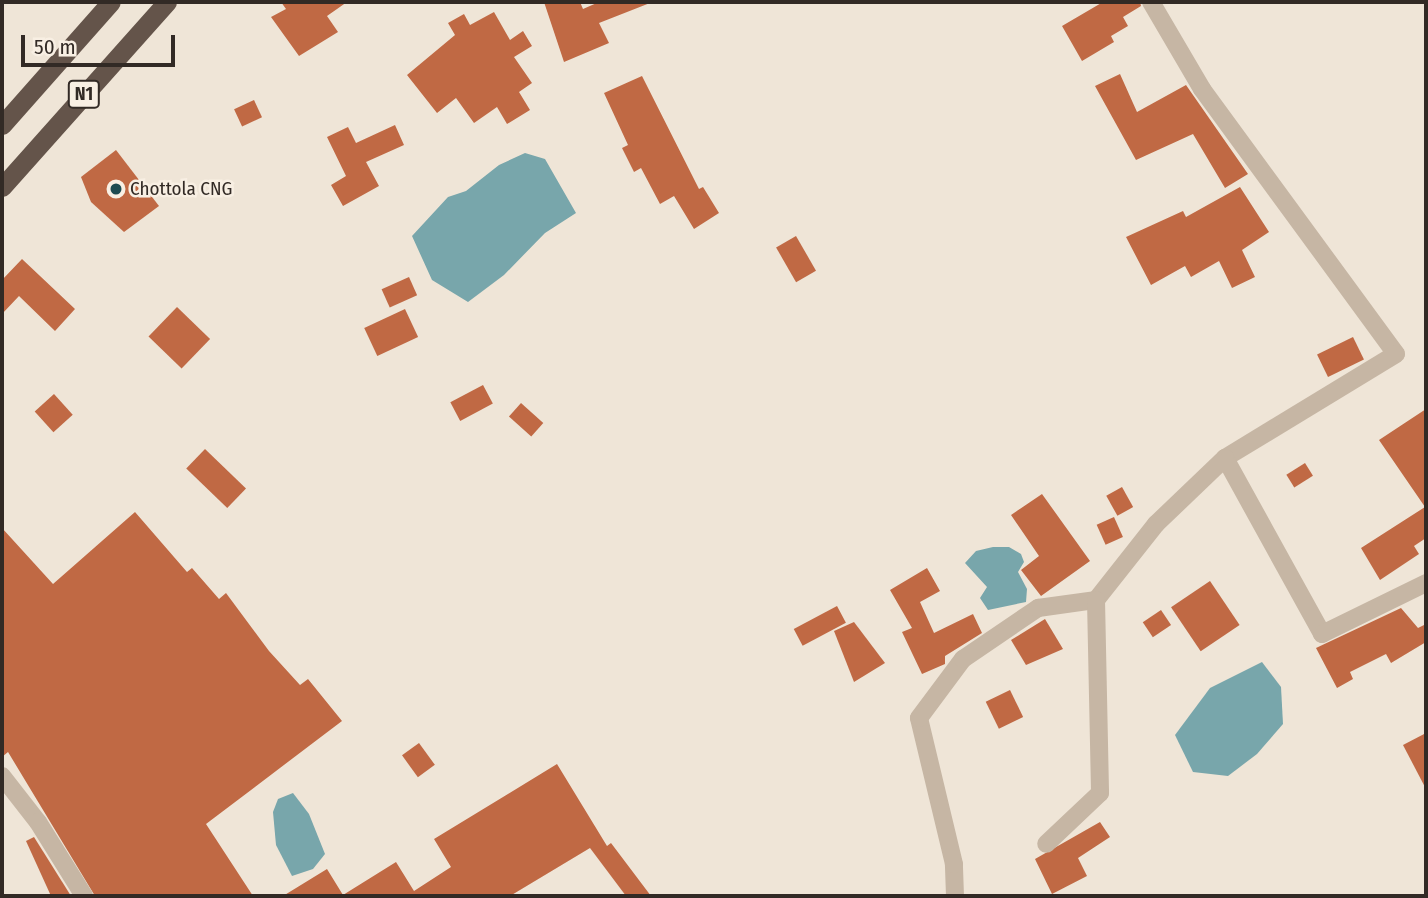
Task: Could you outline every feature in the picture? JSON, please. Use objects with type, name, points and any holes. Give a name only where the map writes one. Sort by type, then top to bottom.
[{"type":"highway","name":"N1","points":[[2,125],[111,2]]},
{"type":"highway","name":"N1","points":[[2,187],[167,2]]},
{"type":"street","points":[[1046,844],[1100,793],[1096,600],[1156,524],[1224,458],[1396,354],[1209,99],[1151,2]]},
{"type":"street","points":[[1224,458],[1322,635],[1426,583]]},
{"type":"street","points":[[955,896],[954,864],[919,718],[963,659],[1038,608],[1096,600]]},
{"type":"street","points":[[2,776],[38,822],[84,896]]},
{"type":"water","points":[[525,153],[545,159],[576,213],[545,233],[504,275],[468,302],[432,280],[412,236],[448,197],[466,191],[499,165]]},
{"type":"water","points":[[1009,547],[1021,554],[1024,562],[1018,572],[1027,589],[1026,602],[988,610],[980,598],[987,587],[965,563],[976,551]]},
{"type":"water","points":[[1262,662],[1281,687],[1283,724],[1257,754],[1228,776],[1193,772],[1175,735],[1210,688]]},
{"type":"water","points":[[293,793],[309,814],[325,854],[313,869],[292,876],[276,845],[273,812],[278,799]]},
{"type":"building","points":[[281,2],[347,2],[327,16],[338,32],[299,56],[271,17],[286,9]]},
{"type":"building","points":[[544,2],[580,2],[583,9],[599,2],[650,3],[599,23],[609,43],[564,62]]},
{"type":"building","points":[[1103,2],[1140,2],[1141,6],[1123,17],[1128,26],[1111,36],[1114,42],[1082,61],[1062,26]]},
{"type":"building","points":[[494,12],[510,40],[523,31],[532,46],[514,57],[532,83],[519,92],[530,110],[507,124],[497,107],[474,123],[456,98],[437,113],[407,75],[455,35],[448,23],[464,14],[470,25]]},
{"type":"building","points":[[1120,74],[1137,112],[1186,85],[1248,174],[1225,188],[1193,134],[1136,160],[1095,86]]},
{"type":"building","points":[[642,76],[699,189],[703,187],[719,213],[694,229],[674,196],[660,204],[641,168],[634,172],[622,148],[628,145],[604,93]]},
{"type":"building","points":[[254,100],[262,117],[242,127],[234,109]]},
{"type":"building","points":[[395,125],[404,145],[366,162],[379,186],[343,206],[331,185],[346,176],[327,137],[348,127],[356,143]]},
{"type":"building","name":"Chottola CNG","points":[[116,150],[159,206],[124,232],[91,202],[81,177]]},
{"type":"building","points":[[1240,187],[1269,232],[1242,250],[1255,277],[1232,288],[1219,261],[1191,277],[1185,266],[1151,285],[1126,237],[1183,211],[1186,217]]},
{"type":"building","points":[[796,236],[816,271],[796,282],[776,248]]},
{"type":"building","points":[[22,259],[75,309],[55,331],[19,296],[2,314],[2,280]]},
{"type":"building","points":[[409,277],[417,295],[390,307],[382,289]]},
{"type":"building","points":[[177,307],[210,339],[182,368],[149,336]]},
{"type":"building","points":[[405,309],[418,337],[377,356],[364,328]]},
{"type":"building","points":[[1353,337],[1364,359],[1328,377],[1317,355]]},
{"type":"building","points":[[483,385],[493,404],[460,421],[450,402]]},
{"type":"building","points":[[54,394],[73,415],[53,432],[35,411]]},
{"type":"building","points":[[521,403],[543,423],[531,436],[509,416]]},
{"type":"building","points":[[1426,409],[1426,538],[1414,546],[1419,554],[1380,580],[1361,548],[1425,507],[1379,440]]},
{"type":"building","points":[[205,449],[246,489],[227,508],[186,468]]},
{"type":"building","points":[[1305,463],[1313,476],[1294,487],[1286,475]]},
{"type":"building","points":[[1122,487],[1133,507],[1117,516],[1106,496]]},
{"type":"building","points":[[1042,494],[1090,561],[1041,596],[1021,570],[1039,556],[1011,515]]},
{"type":"building","points":[[135,512],[187,572],[192,568],[219,599],[226,593],[269,651],[300,685],[308,679],[342,721],[206,824],[253,896],[95,896],[8,752],[2,757],[2,528],[53,584]]},
{"type":"building","points":[[1114,517],[1123,537],[1106,545],[1097,525]]},
{"type":"building","points":[[927,568],[940,591],[920,602],[934,633],[973,614],[982,633],[945,656],[945,664],[922,674],[902,632],[912,628],[890,590]]},
{"type":"building","points":[[1210,581],[1240,625],[1201,651],[1171,607]]},
{"type":"building","points":[[837,606],[846,623],[803,646],[794,629]]},
{"type":"building","points":[[1401,608],[1418,628],[1426,624],[1426,642],[1391,663],[1386,654],[1350,672],[1353,679],[1337,688],[1316,648]]},
{"type":"building","points":[[1161,610],[1171,625],[1153,637],[1143,622]]},
{"type":"building","points":[[1045,619],[1063,649],[1026,665],[1011,640]]},
{"type":"building","points":[[854,622],[885,663],[854,682],[834,631]]},
{"type":"building","points":[[1010,690],[1023,717],[999,729],[986,702]]},
{"type":"building","points":[[1426,733],[1426,789],[1403,745]]},
{"type":"building","points":[[419,743],[435,765],[418,777],[402,755]]},
{"type":"building","points":[[557,764],[607,846],[611,843],[651,896],[626,896],[590,848],[510,896],[283,896],[327,869],[343,895],[396,862],[414,891],[451,867],[434,839]]},
{"type":"building","points":[[1100,822],[1110,837],[1078,858],[1087,876],[1052,894],[1035,859]]},
{"type":"building","points":[[34,837],[71,896],[51,896],[26,841]]},
{"type":"place","name":"Chottola CNG","points":[[116,189]]}]
